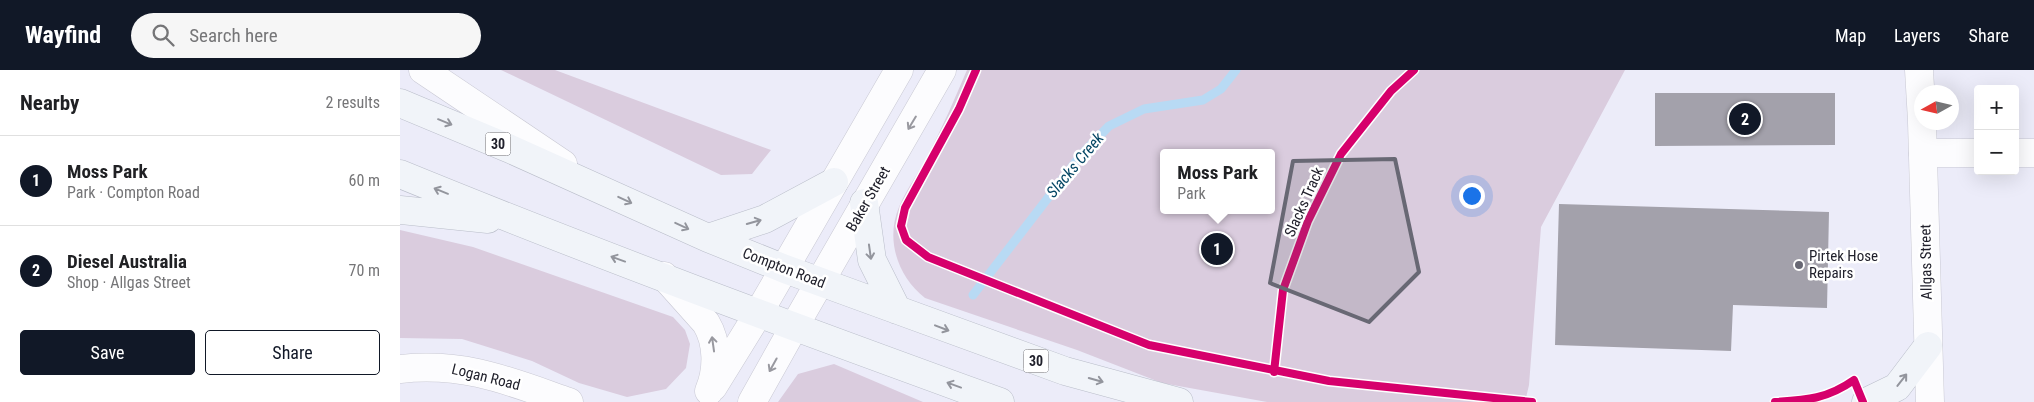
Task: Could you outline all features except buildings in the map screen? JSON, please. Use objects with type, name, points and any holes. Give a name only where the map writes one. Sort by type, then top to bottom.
[{"type":"main road","name":"Compton Road","points":[[400,104],[595,186],[708,238],[785,269],[1065,371],[1179,402]]},
{"type":"main road","points":[[400,174],[758,314],[1000,402]]},
{"type":"main road","points":[[708,238],[765,219],[834,182]]},
{"type":"main road","points":[[864,203],[872,260],[897,310]]},
{"type":"main road","points":[[400,210],[519,222]]},
{"type":"main road","points":[[1866,402],[1897,387],[1928,346]]},
{"type":"street","points":[[424,70],[595,186]]},
{"type":"street","points":[[703,397],[733,357],[899,70]]},
{"type":"street","name":"Baker Street","points":[[752,402],[864,203],[942,70]]},
{"type":"street","name":"Allgas Street","points":[[1919,70],[1920,85]]},
{"type":"street","name":"Allgas Street","points":[[1922,130],[1930,402]]},
{"type":"street","points":[[1923,153],[1974,153]]},
{"type":"street","points":[[2019,153],[2034,153]]},
{"type":"street","points":[[664,276],[706,323],[711,332],[715,362],[703,397]]},
{"type":"street","name":"Logan Road","points":[[400,369],[427,366],[468,370],[502,378],[569,402]]},
{"type":"highlighted area","points":[[1395,159],[1419,272],[1369,322],[1270,283],[1293,161]]},
{"type":"shaded area","points":[[501,70],[555,70],[771,150],[752,174],[721,175]]},
{"type":"shaded area","points":[[967,70],[1625,70],[1541,227],[1529,385],[1525,402],[1267,402],[1162,383],[1077,350],[925,298],[908,280],[901,269],[894,245],[893,232],[902,200],[949,112]]},
{"type":"shaded area","points":[[400,230],[473,247],[673,317],[685,330],[690,344],[686,368],[666,389],[627,397],[579,383],[532,361],[462,339],[400,338]]},
{"type":"shaded area","points":[[834,364],[923,402],[778,402],[798,374]]},
{"type":"waterway","name":"Slacks Creek","points":[[973,295],[1081,155],[1109,126],[1144,109],[1203,100],[1221,89],[1236,70]]},
{"type":"cycle path","points":[[976,70],[959,109],[905,208],[901,226],[906,240],[928,257],[1149,345],[1329,381],[1532,402]]},
{"type":"cycle path","name":"Slacks Track","points":[[1274,372],[1283,290],[1308,221],[1341,154],[1391,91],[1414,70]]},
{"type":"cycle path","points":[[1775,402],[1826,395],[1854,380],[1863,402]]},
{"type":"place","name":"Diesel Australia","points":[[1745,119]]},
{"type":"place","name":"Moss Park","points":[[1217,249]]},
{"type":"place","name":"Pirtek Hose Repairs","points":[[1799,265]]}]
